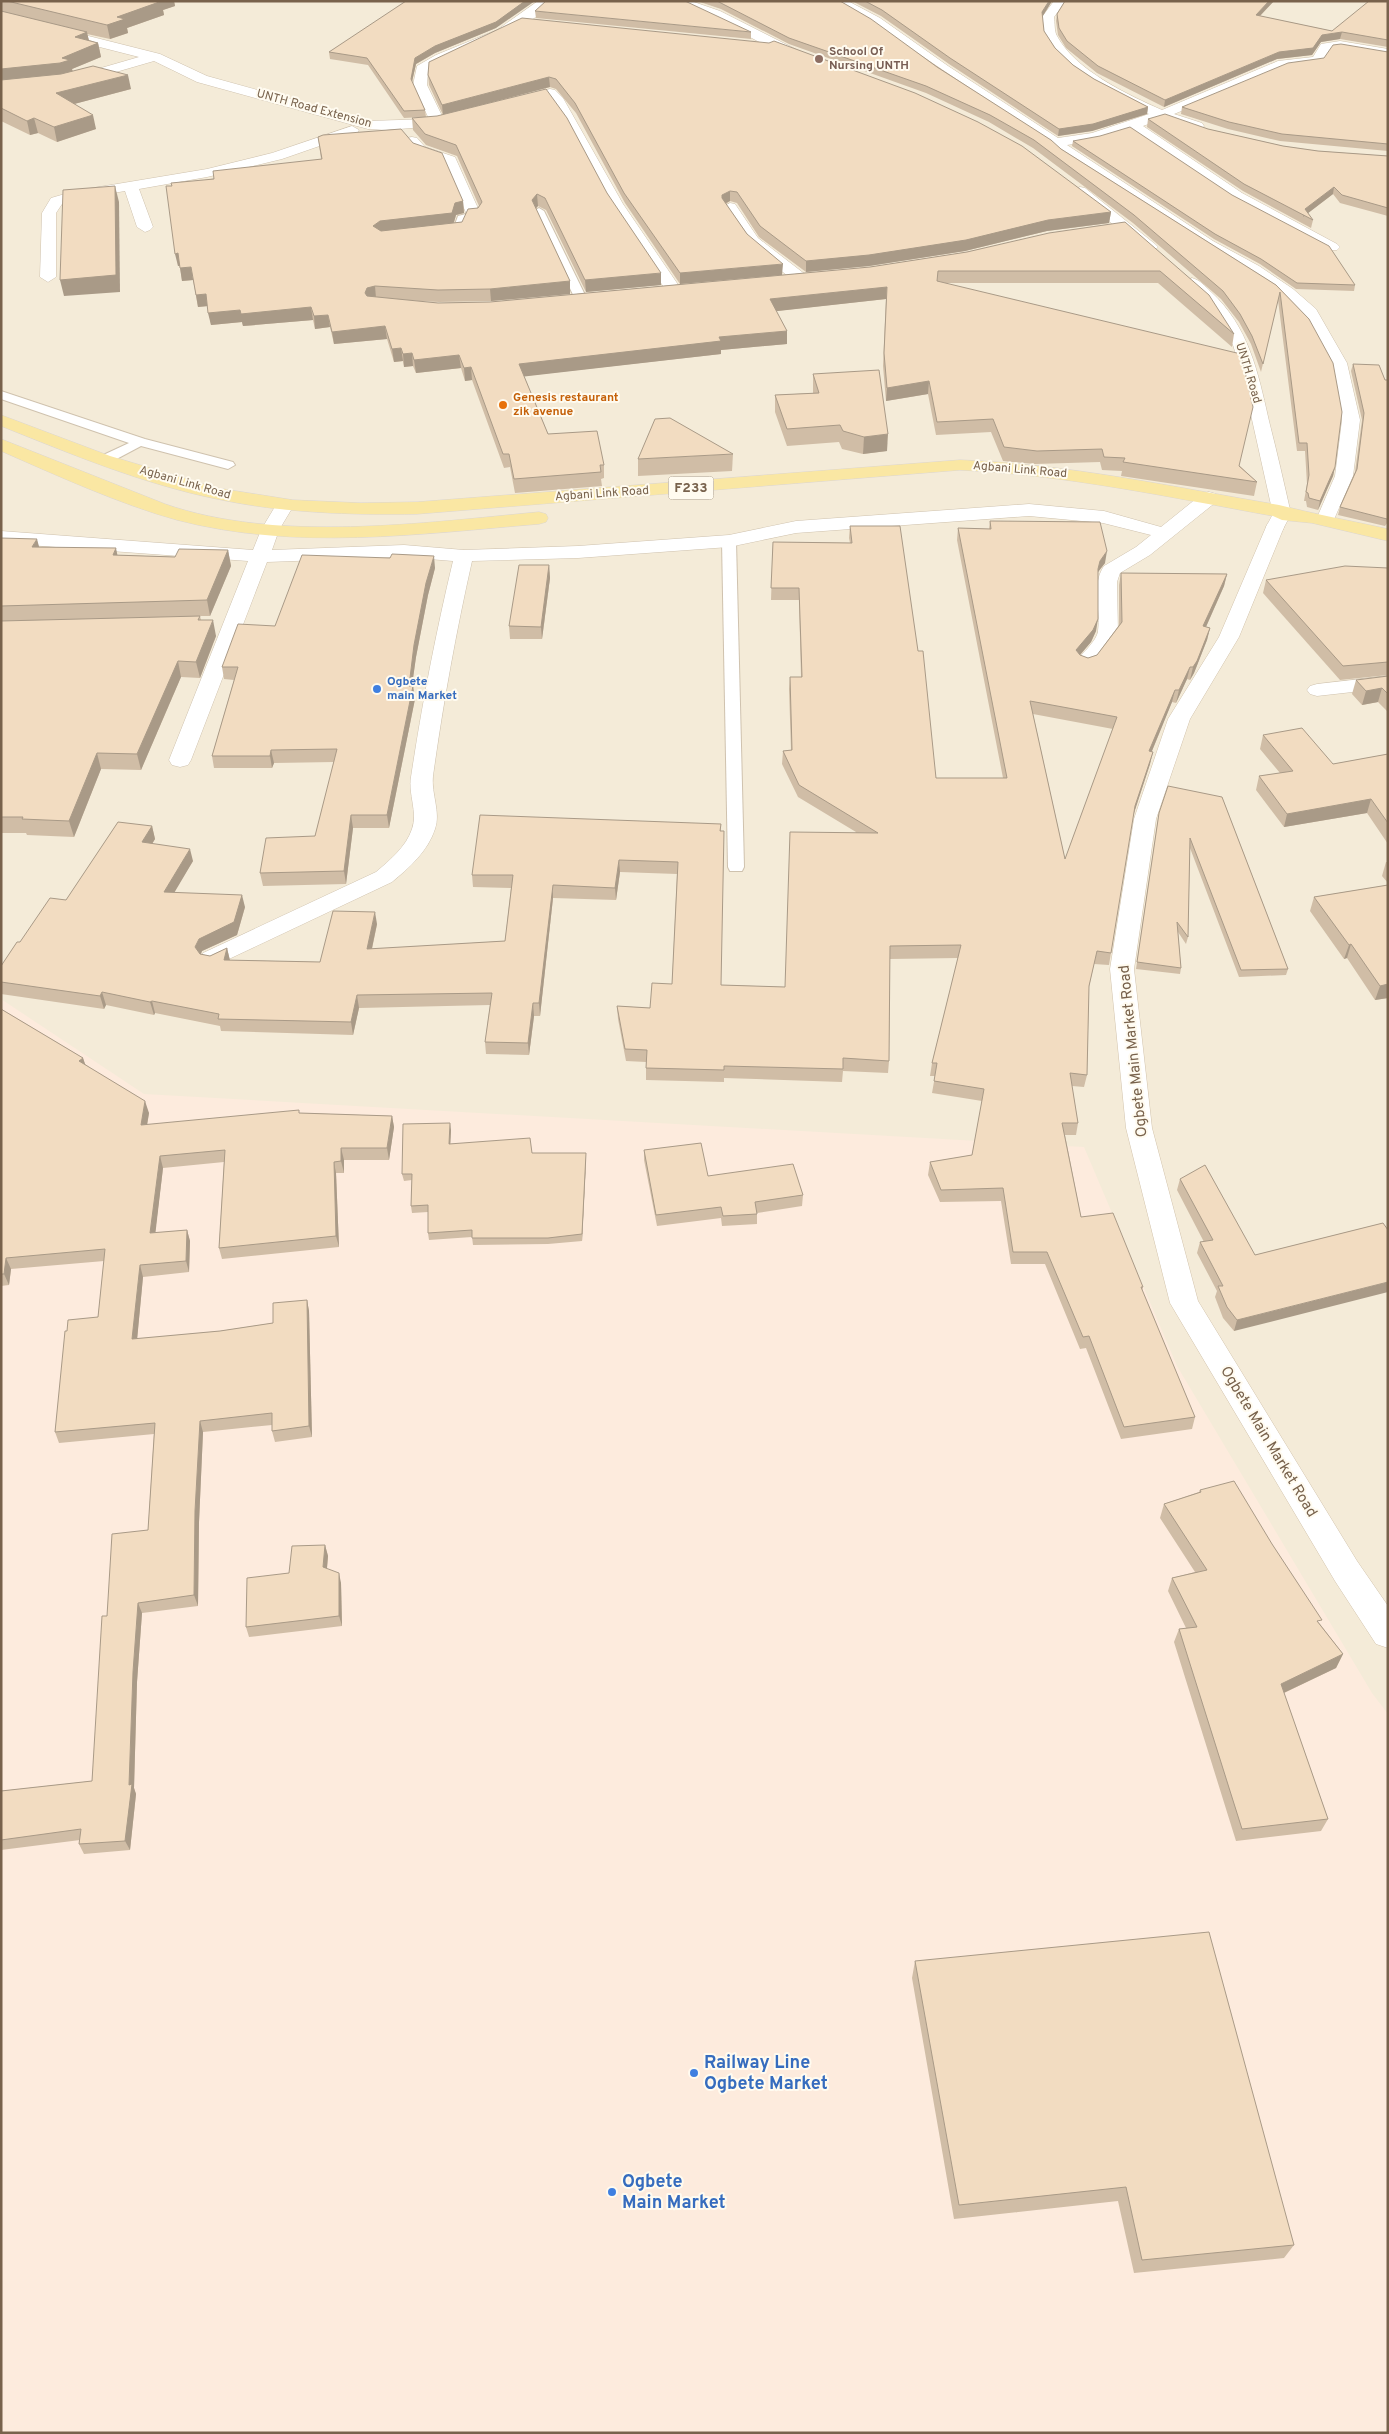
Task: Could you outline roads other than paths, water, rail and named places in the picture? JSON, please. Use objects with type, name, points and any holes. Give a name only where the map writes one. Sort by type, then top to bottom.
[{"type":"main road","name":"Agbani Link Road","points":[[1,420],[104,460],[217,494],[285,505],[361,509],[417,508],[699,488],[960,465],[1011,467],[1074,475],[1201,504],[1246,518],[1325,520],[1388,534]]},
{"type":"main road","name":"Agbani Link Road","points":[[1,444],[55,468],[163,510],[227,525],[270,530],[380,530],[555,516]]},
{"type":"main road","name":"Agbani Link Road","points":[[604,512],[962,481],[1015,484],[1201,504]]},
{"type":"main road","name":"Agbani Link Road","points":[[1279,520],[1388,545]]},
{"type":"street","name":"UNTH Road Extension","points":[[1,18],[155,57],[202,79],[368,125],[399,125],[442,120],[420,85],[422,69],[432,61],[500,34],[521,22],[546,1]]},
{"type":"street","points":[[678,1],[716,14],[782,49],[822,63]]},
{"type":"street","points":[[838,1],[876,20],[943,69],[1056,143],[1066,152],[1208,244],[1254,269],[1287,292],[1310,312],[1340,363],[1351,420],[1344,476],[1325,520]]},
{"type":"street","points":[[1060,1],[1054,6],[1046,26],[1050,37],[1065,57],[1087,75],[1161,115],[1207,129]]},
{"type":"street","points":[[521,22],[540,24]]},
{"type":"street","points":[[746,45],[782,49]]},
{"type":"street","points":[[1056,143],[1094,137],[1161,115],[1283,64],[1317,60],[1326,47],[1340,46],[1388,53]]},
{"type":"street","points":[[1,90],[64,83],[155,57]]},
{"type":"street","points":[[503,105],[550,93],[556,98],[616,204],[680,289],[655,291]]},
{"type":"street","points":[[1131,124],[1237,196],[1332,247]]},
{"type":"street","points":[[48,277],[49,213],[56,201],[74,195],[207,173],[277,156],[368,125]]},
{"type":"street","points":[[399,125],[420,150],[450,160],[474,215]]},
{"type":"street","points":[[1065,179],[1127,227],[1160,256]]},
{"type":"street","points":[[130,187],[145,227]]},
{"type":"street","points":[[730,207],[753,242],[800,278]]},
{"type":"street","points":[[1102,230],[1127,227]]},
{"type":"street","name":"UNTH Road","points":[[1180,273],[1214,303],[1229,323],[1241,345],[1249,370],[1279,520]]},
{"type":"street","points":[[780,280],[820,277]]},
{"type":"street","points":[[563,300],[600,297]]},
{"type":"street","points":[[1086,662],[1108,633],[1106,582],[1111,570],[1143,550],[1201,504]]},
{"type":"street","points":[[180,760],[225,623],[261,556],[270,530],[285,505]]},
{"type":"street","points":[[1,537],[261,556],[404,551],[464,556],[578,552],[730,541],[796,527],[1029,510],[1104,518],[1163,533]]},
{"type":"street","name":"Ogbete Main Market Road","points":[[1279,520],[1229,638],[1176,728],[1145,819],[1122,969],[1139,1128],[1184,1303],[1346,1571],[1388,1634]]},
{"type":"street","points":[[212,959],[384,877],[400,864],[412,850],[424,830],[425,806],[421,792],[425,758],[452,604],[464,556]]},
{"type":"street","points":[[1317,690],[1388,682]]},
{"type":"lane","points":[[539,211],[581,299]]},
{"type":"lane","points":[[430,233],[459,230],[462,218],[474,215]]},
{"type":"lane","points":[[1,395],[140,442],[228,465]]},
{"type":"lane","points":[[104,460],[140,442]]},
{"type":"lane","points":[[730,541],[736,867]]},
{"type":"place","name":"School Of Nursing UNTH","points":[[819,59]]},
{"type":"place","name":"Genesis restaurant zik avenue","points":[[503,405]]},
{"type":"place","name":"Ogbete main Market","points":[[377,689]]},
{"type":"place","name":"Railway Line Ogbete Market","points":[[694,2073]]},
{"type":"place","name":"Ogbete Main Market","points":[[612,2192]]}]
